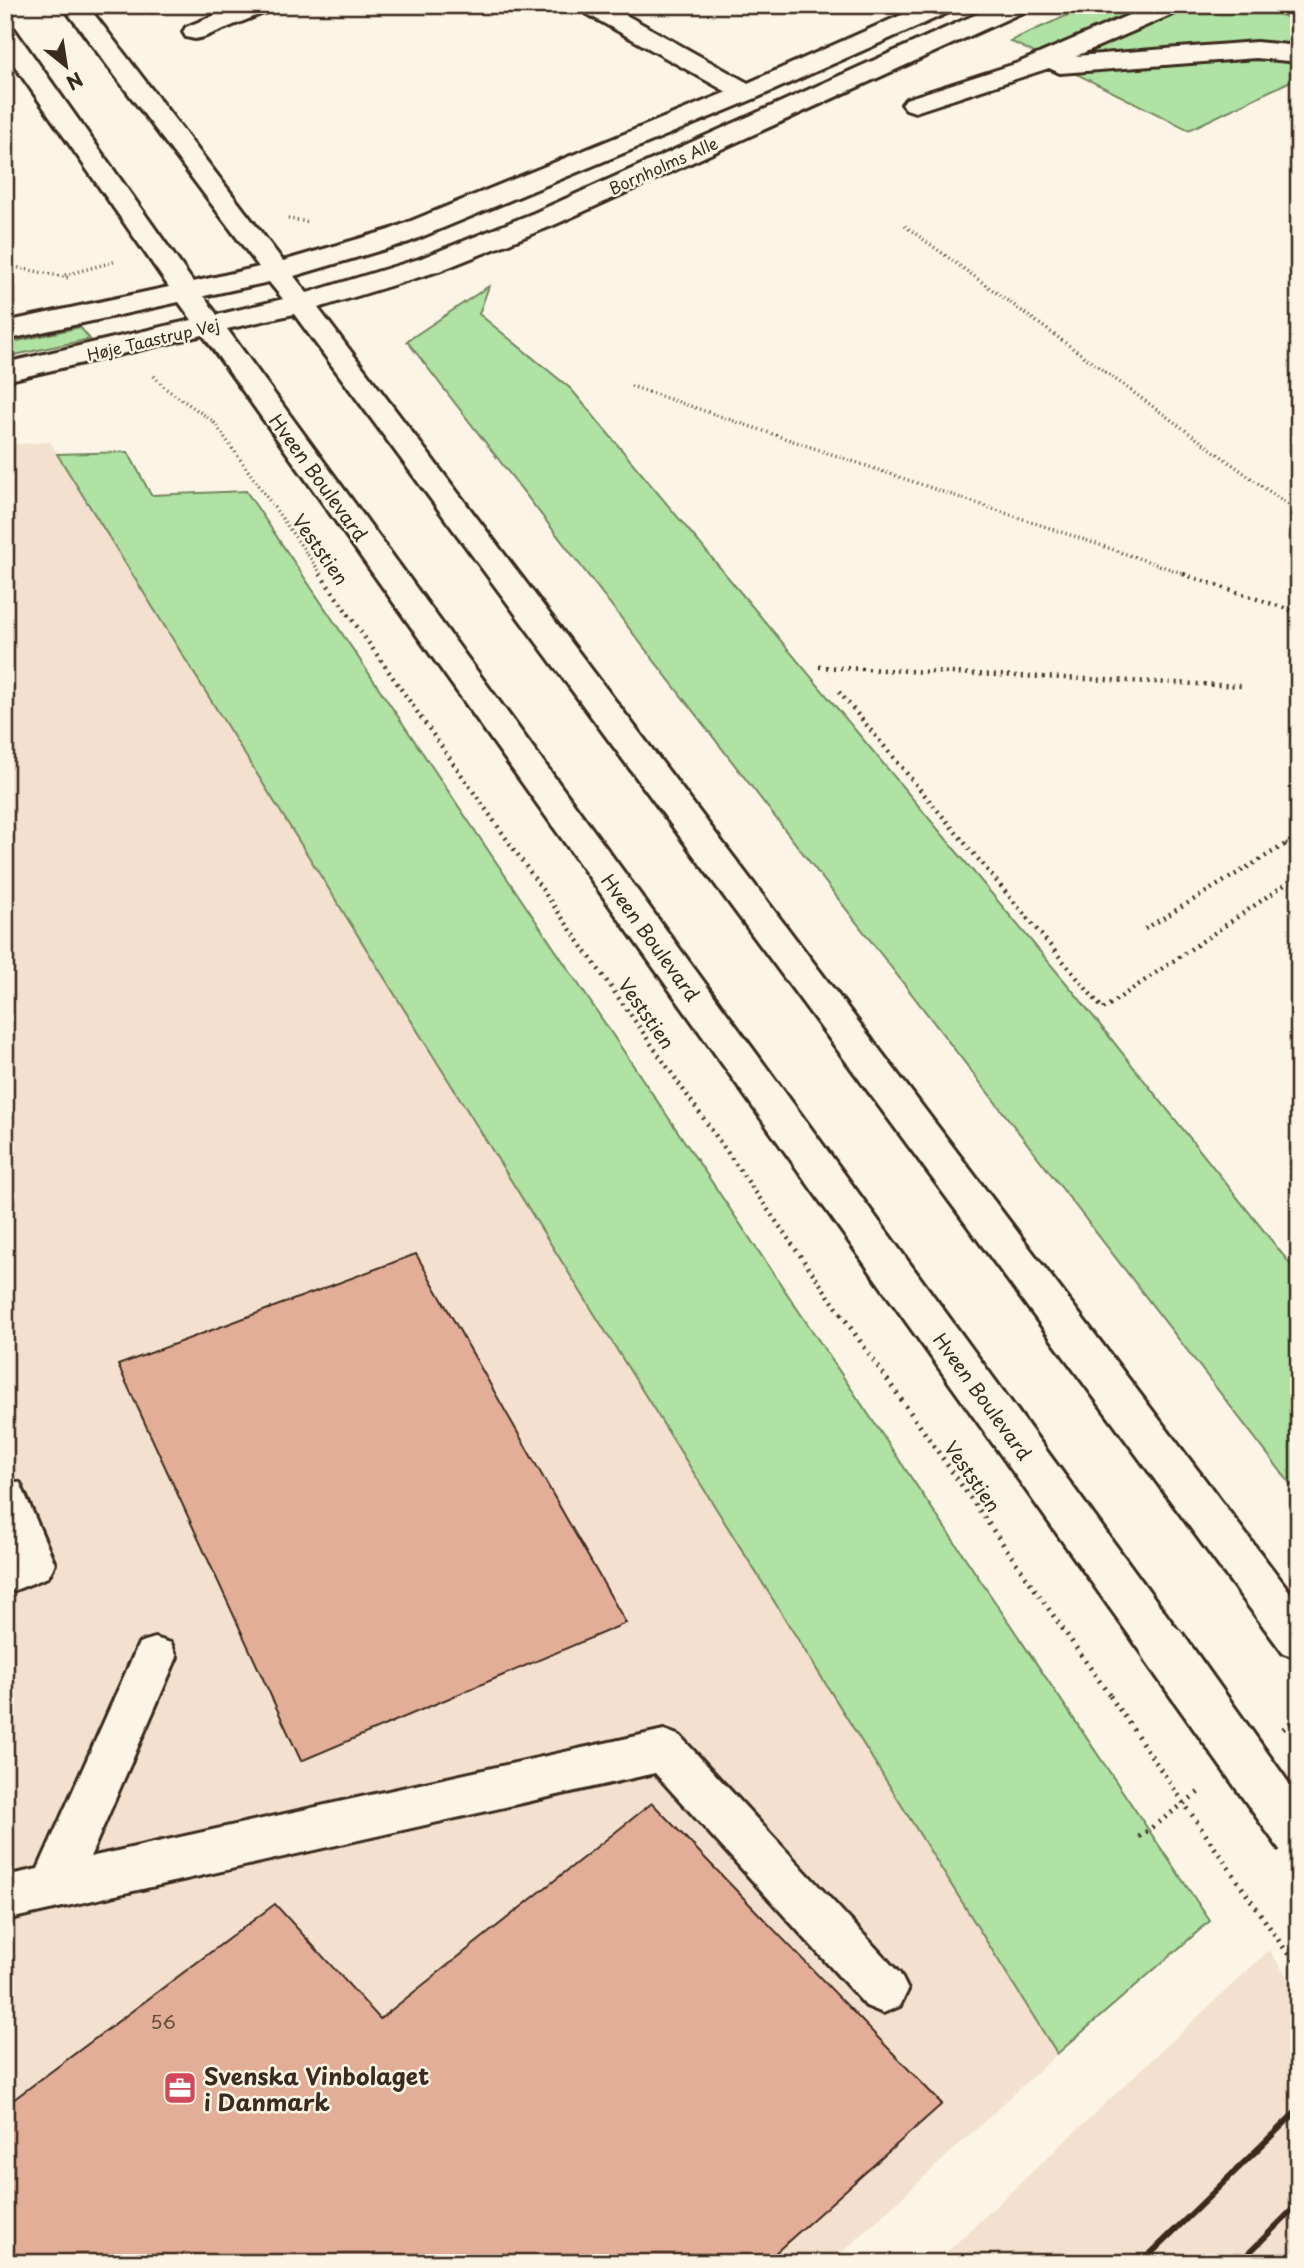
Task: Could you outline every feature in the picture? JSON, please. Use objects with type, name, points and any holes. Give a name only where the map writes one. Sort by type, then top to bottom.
[{"type":"street","points":[[74,5],[1299,1639]]},
{"type":"street","points":[[195,32],[262,5]]},
{"type":"street","points":[[589,5],[747,93]]},
{"type":"street","name":"Bornholms Alle","points":[[276,272],[398,236],[747,93],[945,5]]},
{"type":"street","name":"Bornholms Alle","points":[[300,304],[429,265],[544,219],[1018,5]]},
{"type":"street","points":[[915,104],[1027,68],[1173,5]]},
{"type":"street","name":"Hveen Boulevard","points":[[5,34],[210,325],[1299,1837]]},
{"type":"street","points":[[1027,68],[1256,50],[1298,34]]},
{"type":"street","name":"Høje Taastrup Vej","points":[[5,331],[276,272]]},
{"type":"street","name":"Høje Taastrup Vej","points":[[5,372],[300,304]]},
{"type":"street","points":[[5,1496],[33,1564],[5,1575]]},
{"type":"street","points":[[53,1888],[155,1657]]},
{"type":"street","points":[[5,1898],[664,1749],[883,1990]]},
{"type":"path","points":[[1284,5],[1298,34]]},
{"type":"path","points":[[905,226],[1299,513]]},
{"type":"path","points":[[5,265],[64,275]]},
{"type":"path","name":"Veststien","points":[[150,372],[164,388],[214,421],[1110,1696],[1299,1970]]},
{"type":"path","points":[[631,386],[1299,613]]},
{"type":"path","points":[[819,667],[1242,686]]},
{"type":"path","points":[[839,692],[1103,1009],[1299,875]]},
{"type":"path","points":[[1145,929],[1299,836]]},
{"type":"path","points":[[1285,844],[1299,852]]},
{"type":"shaded area","points":[[50,442],[1057,2054],[831,2263],[5,2263],[5,445]]},
{"type":"shaded area","points":[[1269,1950],[1299,1994],[1299,2263],[935,2263]]},
{"type":"green space","points":[[1090,5],[1260,5],[1299,23],[1299,77],[1189,130],[1010,41]]},
{"type":"green space","points":[[489,286],[479,314],[571,389],[1077,996],[1299,1275],[1299,1495],[407,341]]},
{"type":"green space","points":[[80,327],[90,339],[5,357],[5,344]]},
{"type":"green space","points":[[128,452],[151,495],[246,491],[1210,1921],[1057,2054],[57,454]]},
{"type":"building","points":[[416,1254],[626,1623],[301,1761],[118,1365]]},
{"type":"building","points":[[652,1803],[942,2104],[764,2263],[5,2263],[5,2106],[275,1904],[380,2019]]},
{"type":"railway","points":[[1141,2263],[1299,2109]]},
{"type":"railway","points":[[1239,2263],[1299,2203]]},
{"type":"place","name":"Svenska Vinbolaget i Danmark","points":[[180,2088]]}]
